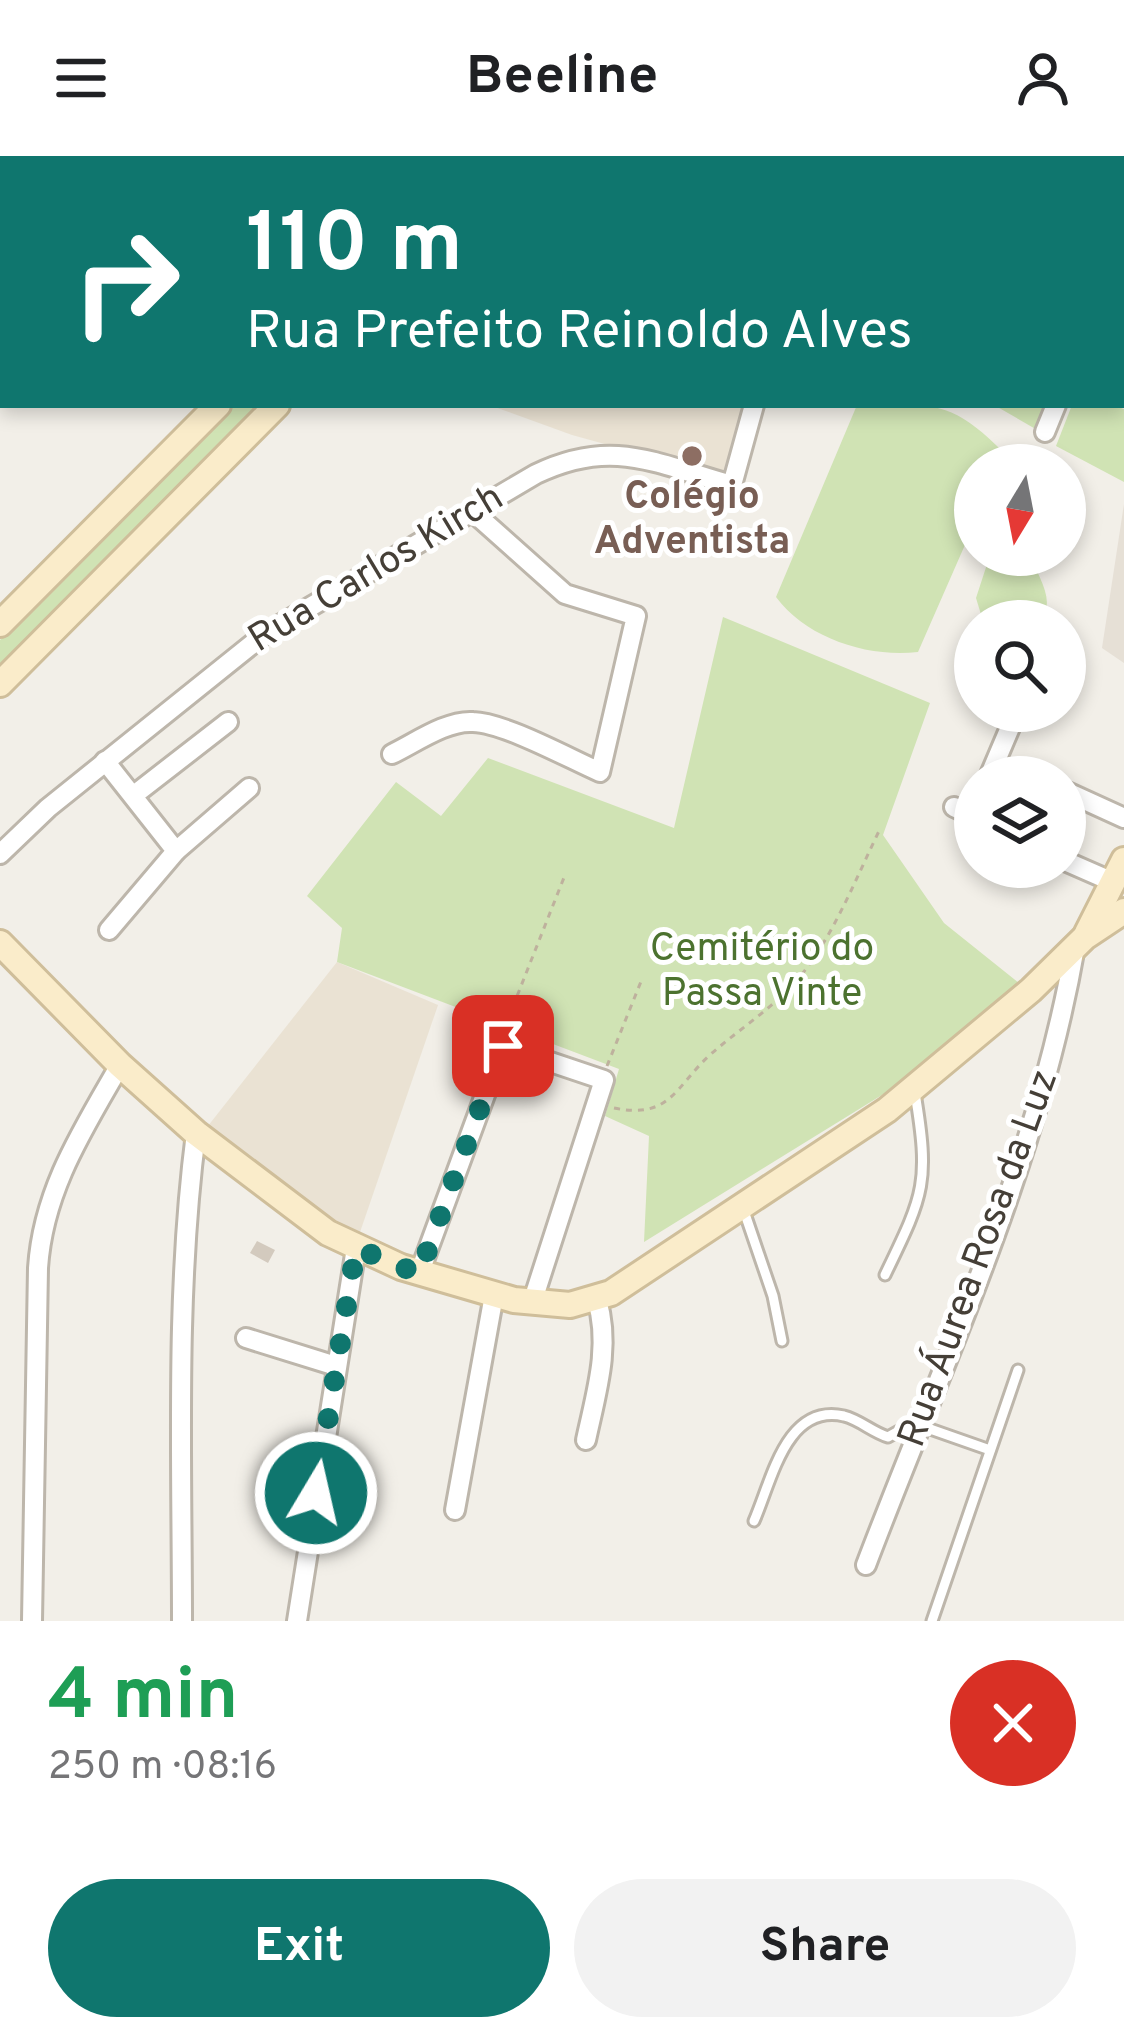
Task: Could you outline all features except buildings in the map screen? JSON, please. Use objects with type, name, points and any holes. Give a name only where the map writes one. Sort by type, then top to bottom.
[{"type":"main road","points":[[0,624],[215,408]]},
{"type":"main road","points":[[0,684],[274,408]]},
{"type":"main road","points":[[3,954],[196,1133],[304,1217],[356,1248],[419,1274],[532,1303],[570,1305],[597,1300],[887,1110],[1124,909],[1118,871]]},
{"type":"main road","points":[[1080,942],[1118,871]]},
{"type":"street","name":"Rua Carlos Kirch","points":[[0,854],[105,760],[266,633],[547,469],[591,454],[629,457],[732,485],[753,408]]},
{"type":"street","points":[[1045,432],[1056,408]]},
{"type":"street","points":[[392,754],[448,726],[470,721],[600,772],[636,616],[565,594],[472,512]]},
{"type":"street","points":[[134,795],[228,722]]},
{"type":"street","points":[[105,760],[176,851]]},
{"type":"street","points":[[109,930],[176,851],[249,788]]},
{"type":"street","points":[[1086,801],[1124,818]]},
{"type":"street","points":[[1086,864],[1118,871]]},
{"type":"street","name":"Rua Áurea Rosa da Luz","points":[[866,1565],[1016,1181],[1054,1058],[1080,942]]},
{"type":"street","points":[[419,1274],[503,1046],[604,1080],[532,1303]]},
{"type":"street","points":[[32,1621],[38,1268],[43,1224],[58,1178],[120,1065]]},
{"type":"street","points":[[182,1621],[182,1302],[196,1133]]},
{"type":"street","points":[[297,1621],[356,1248]]},
{"type":"street","points":[[455,1510],[494,1295]]},
{"type":"street","points":[[586,1440],[604,1350],[604,1323],[597,1300]]},
{"type":"street","points":[[246,1338],[337,1366]]},
{"type":"lane","points":[[886,1275],[923,1187],[926,1157],[914,1088]]},
{"type":"lane","points":[[741,1203],[773,1296],[782,1341]]},
{"type":"lane","points":[[932,1621],[1018,1370]]},
{"type":"lane","points":[[754,1522],[793,1432],[808,1418],[850,1417],[888,1437],[908,1424],[920,1424],[990,1450]]},
{"type":"path","points":[[599,1100],[626,1110],[665,1105],[706,1058],[788,989],[811,961],[880,829]]},
{"type":"path","points":[[503,1046],[504,1029],[565,875]]},
{"type":"path","points":[[604,1080],[642,979]]},
{"type":"shaded area","name":"Colégio Adventista","points":[[497,408],[747,408],[728,478],[572,435]]},
{"type":"shaded area","points":[[1124,504],[1124,663],[1102,648]]},
{"type":"shaded area","points":[[337,962],[438,1005],[358,1238],[204,1131]]},
{"type":"green space","points":[[228,408],[259,408],[0,671],[0,640]]},
{"type":"green space","points":[[856,408],[938,408],[969,422],[994,444],[954,444],[954,570],[918,652],[879,652],[840,642],[789,611],[776,597]]},
{"type":"green space","points":[[999,408],[1048,408],[1039,431]]},
{"type":"green space","points":[[1071,408],[1124,409],[1124,482],[1086,462],[1086,444],[1057,444]]},
{"type":"green space","points":[[983,576],[1039,576],[1047,600],[977,600]]},
{"type":"green space","name":"Cemitério do Passa Vinte","points":[[723,617],[930,703],[883,835],[944,923],[1019,983],[903,1082],[644,1242],[649,1136],[605,1116],[619,1069],[337,962],[342,928],[307,896],[396,782],[441,816],[488,758],[674,828]]},
{"type":"place","name":"Colégio Adventista","points":[[692,456]]},
{"type":"route","points":[[316,1493],[356,1248],[419,1274],[503,1046]]}]
